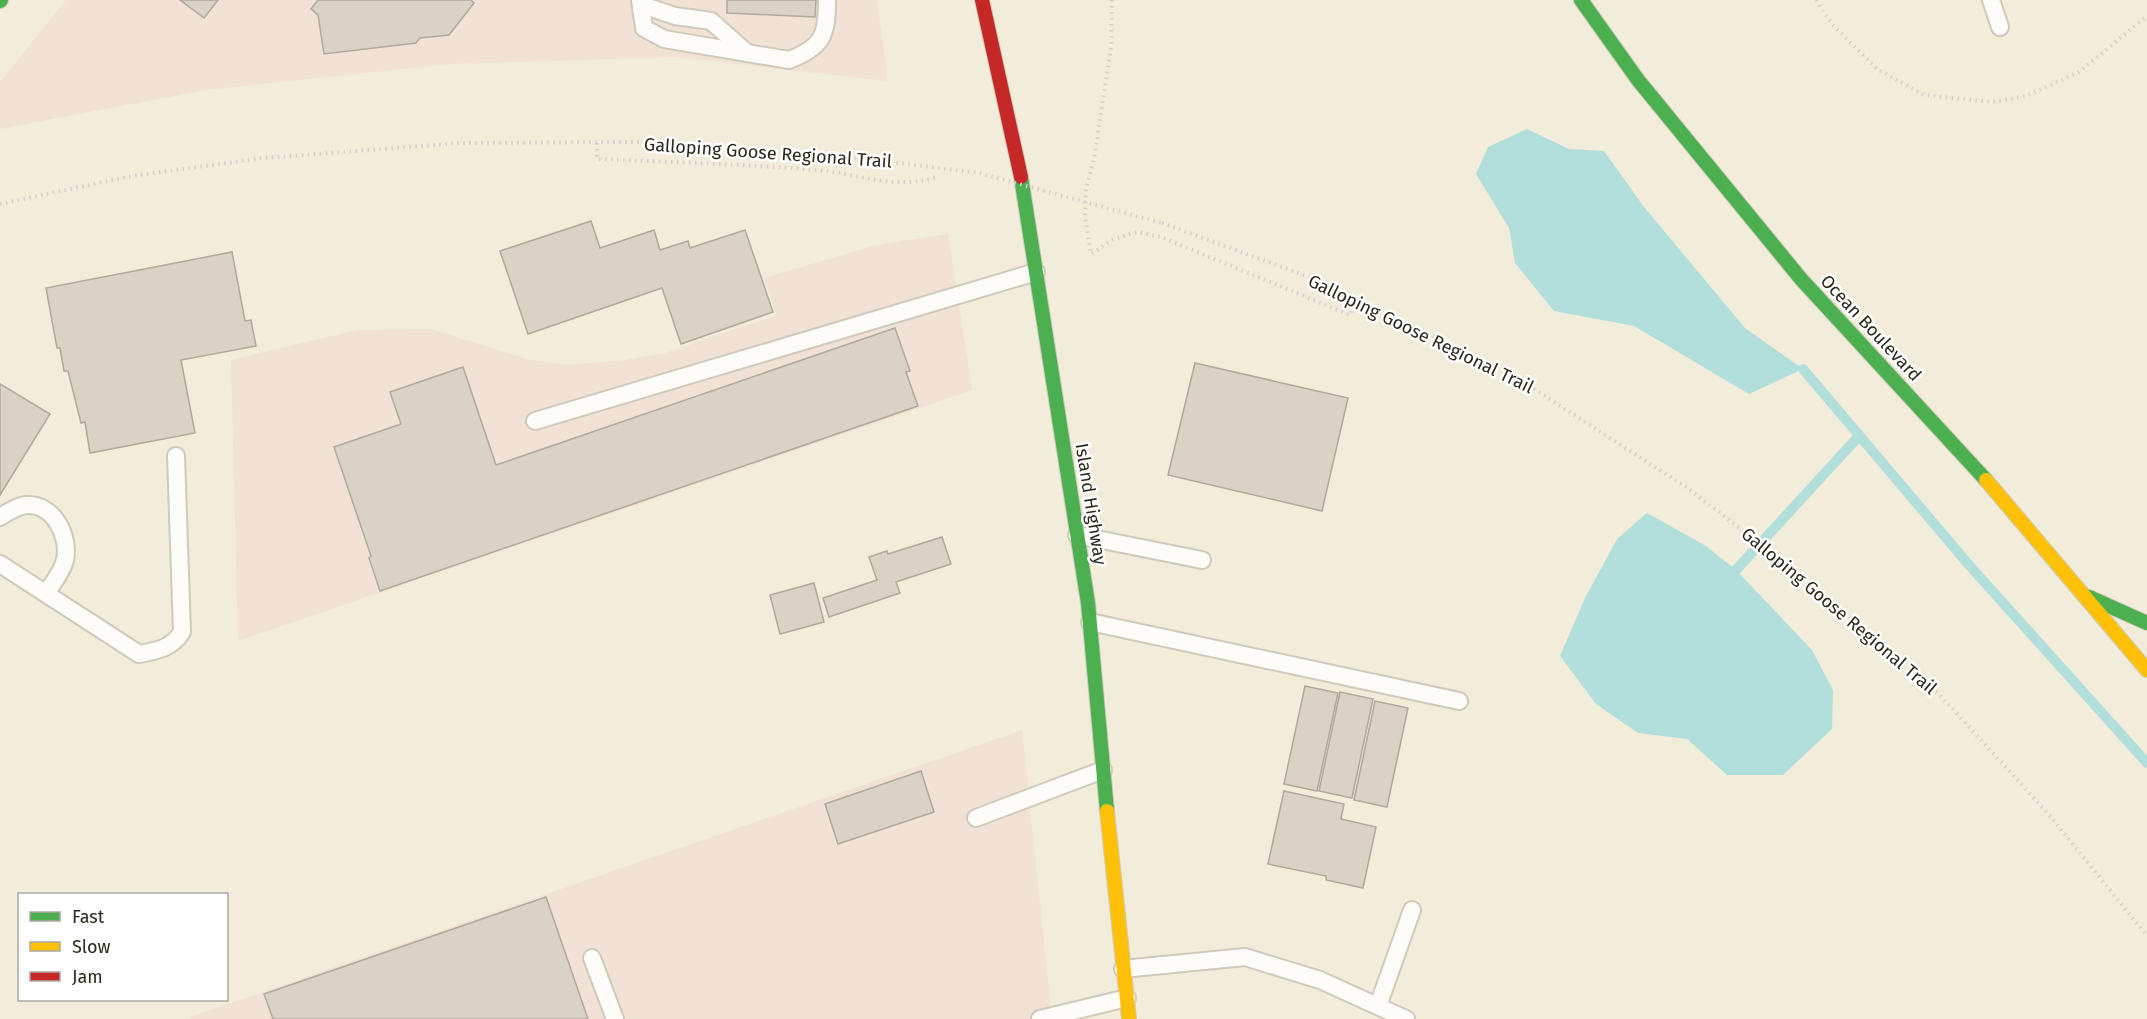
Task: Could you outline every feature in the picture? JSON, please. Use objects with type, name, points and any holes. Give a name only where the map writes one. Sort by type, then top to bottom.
[{"type":"main road","name":"Island Highway","points":[[982,0],[1023,188],[1090,622],[1129,1019]]},
{"type":"main road","name":"Ocean Boulevard","points":[[1581,0],[1638,80],[1801,279],[1984,478],[2147,670]]},
{"type":"main road","points":[[2084,595],[2147,624]]},
{"type":"lane","points":[[641,2],[645,28],[664,39],[789,60],[804,54],[820,40],[827,24],[827,0]]},
{"type":"lane","points":[[1991,0],[2000,27]]},
{"type":"lane","points":[[641,2],[675,16],[711,21],[746,52]]},
{"type":"lane","points":[[535,420],[1036,272]]},
{"type":"lane","points":[[0,564],[139,654],[161,651],[177,641],[182,632],[176,456]]},
{"type":"lane","points":[[0,517],[12,509],[27,505],[43,509],[55,519],[63,531],[66,545],[64,562],[46,594]]},
{"type":"lane","points":[[1077,535],[1202,560]]},
{"type":"lane","points":[[1090,622],[1459,700]]},
{"type":"lane","points":[[976,818],[1103,770]]},
{"type":"lane","points":[[1378,1006],[1412,910]]},
{"type":"lane","points":[[1123,969],[1245,957],[1320,980],[1406,1019]]},
{"type":"lane","points":[[592,958],[615,1019]]},
{"type":"lane","points":[[1040,1019],[1126,998]]},
{"type":"path","points":[[1112,0],[1111,47],[1094,159],[1086,189],[1085,216],[1091,254],[1114,238],[1137,232],[1161,237],[1350,315],[1358,299]]},
{"type":"path","points":[[1816,0],[1832,24],[1877,69],[1924,95],[1993,102],[2026,96],[2079,72],[2147,16]]},
{"type":"path","name":"Galloping Goose Regional Trail","points":[[0,204],[130,176],[264,158],[461,143],[633,142],[819,153],[979,173],[1162,223],[1331,285],[1517,378],[1686,487],[1805,578],[1940,695],[2051,817],[2147,936]]},
{"type":"path","points":[[597,143],[597,159],[775,166],[830,171],[898,183],[919,183],[937,177]]},
{"type":"shaded area","points":[[66,0],[877,0],[888,81],[677,57],[449,64],[206,90],[0,129],[0,82]]},
{"type":"shaded area","points":[[948,234],[972,390],[238,641],[231,360],[357,330],[431,329],[530,360],[567,365],[625,360],[665,353],[777,315],[764,278],[877,245]]},
{"type":"shaded area","points":[[1022,730],[1052,1019],[191,1019],[190,1017]]},
{"type":"water","points":[[1527,129],[1569,149],[1604,151],[1644,207],[1745,328],[1803,369],[1749,394],[1634,326],[1554,311],[1515,263],[1509,228],[1476,174],[1488,147]]},
{"type":"water","points":[[1647,513],[1706,546],[1736,570],[1812,650],[1833,690],[1832,729],[1783,775],[1727,775],[1687,739],[1638,733],[1596,704],[1560,656],[1585,598],[1617,539]]},
{"type":"building","points":[[180,0],[218,0],[204,18]]},
{"type":"building","points":[[318,0],[471,0],[474,3],[449,35],[420,38],[416,43],[324,54],[318,15],[311,9]]},
{"type":"building","points":[[727,0],[816,0],[815,17],[727,13]]},
{"type":"building","points":[[591,221],[600,248],[654,230],[660,250],[688,241],[690,248],[745,230],[773,312],[681,344],[662,288],[528,334],[500,251]]},
{"type":"building","points":[[232,252],[245,321],[251,320],[256,346],[181,360],[195,433],[90,453],[85,422],[81,423],[68,371],[64,371],[60,348],[57,348],[46,288]]},
{"type":"building","points":[[895,328],[910,371],[906,372],[918,406],[380,591],[369,558],[371,556],[334,447],[401,424],[390,392],[463,367],[496,465]]},
{"type":"building","points":[[1195,363],[1348,398],[1322,511],[1168,475]]},
{"type":"building","points":[[0,384],[50,414],[0,495]]},
{"type":"building","points":[[942,537],[951,564],[896,582],[900,593],[829,617],[823,598],[877,580],[869,557],[887,551],[888,554]]},
{"type":"building","points":[[814,583],[824,622],[780,634],[770,595]]},
{"type":"building","points":[[1305,686],[1338,693],[1317,791],[1284,784]]},
{"type":"building","points":[[1340,692],[1373,699],[1352,798],[1319,791]]},
{"type":"building","points":[[1375,701],[1408,708],[1387,807],[1354,800]]},
{"type":"building","points":[[921,771],[934,812],[838,844],[825,804]]},
{"type":"building","points":[[1284,791],[1344,804],[1341,819],[1376,827],[1363,888],[1326,880],[1326,876],[1268,864]]},
{"type":"building","points":[[546,897],[588,1019],[273,1019],[264,994]]},
{"type":"waterway","points":[[1803,369],[1969,565],[2147,763]]},
{"type":"waterway","points":[[1736,570],[1859,436]]},
{"type":"traffic: fast","points":[[1581,0],[1638,80],[1801,279],[1986,480]]},
{"type":"traffic: fast","points":[[1021,177],[1088,603],[1107,811]]},
{"type":"traffic: fast","points":[[2089,597],[2147,623]]},
{"type":"traffic: slow","points":[[1986,480],[2147,670]]},
{"type":"traffic: slow","points":[[1107,811],[1129,1019]]},
{"type":"traffic: jam","points":[[982,0],[1021,177]]}]
